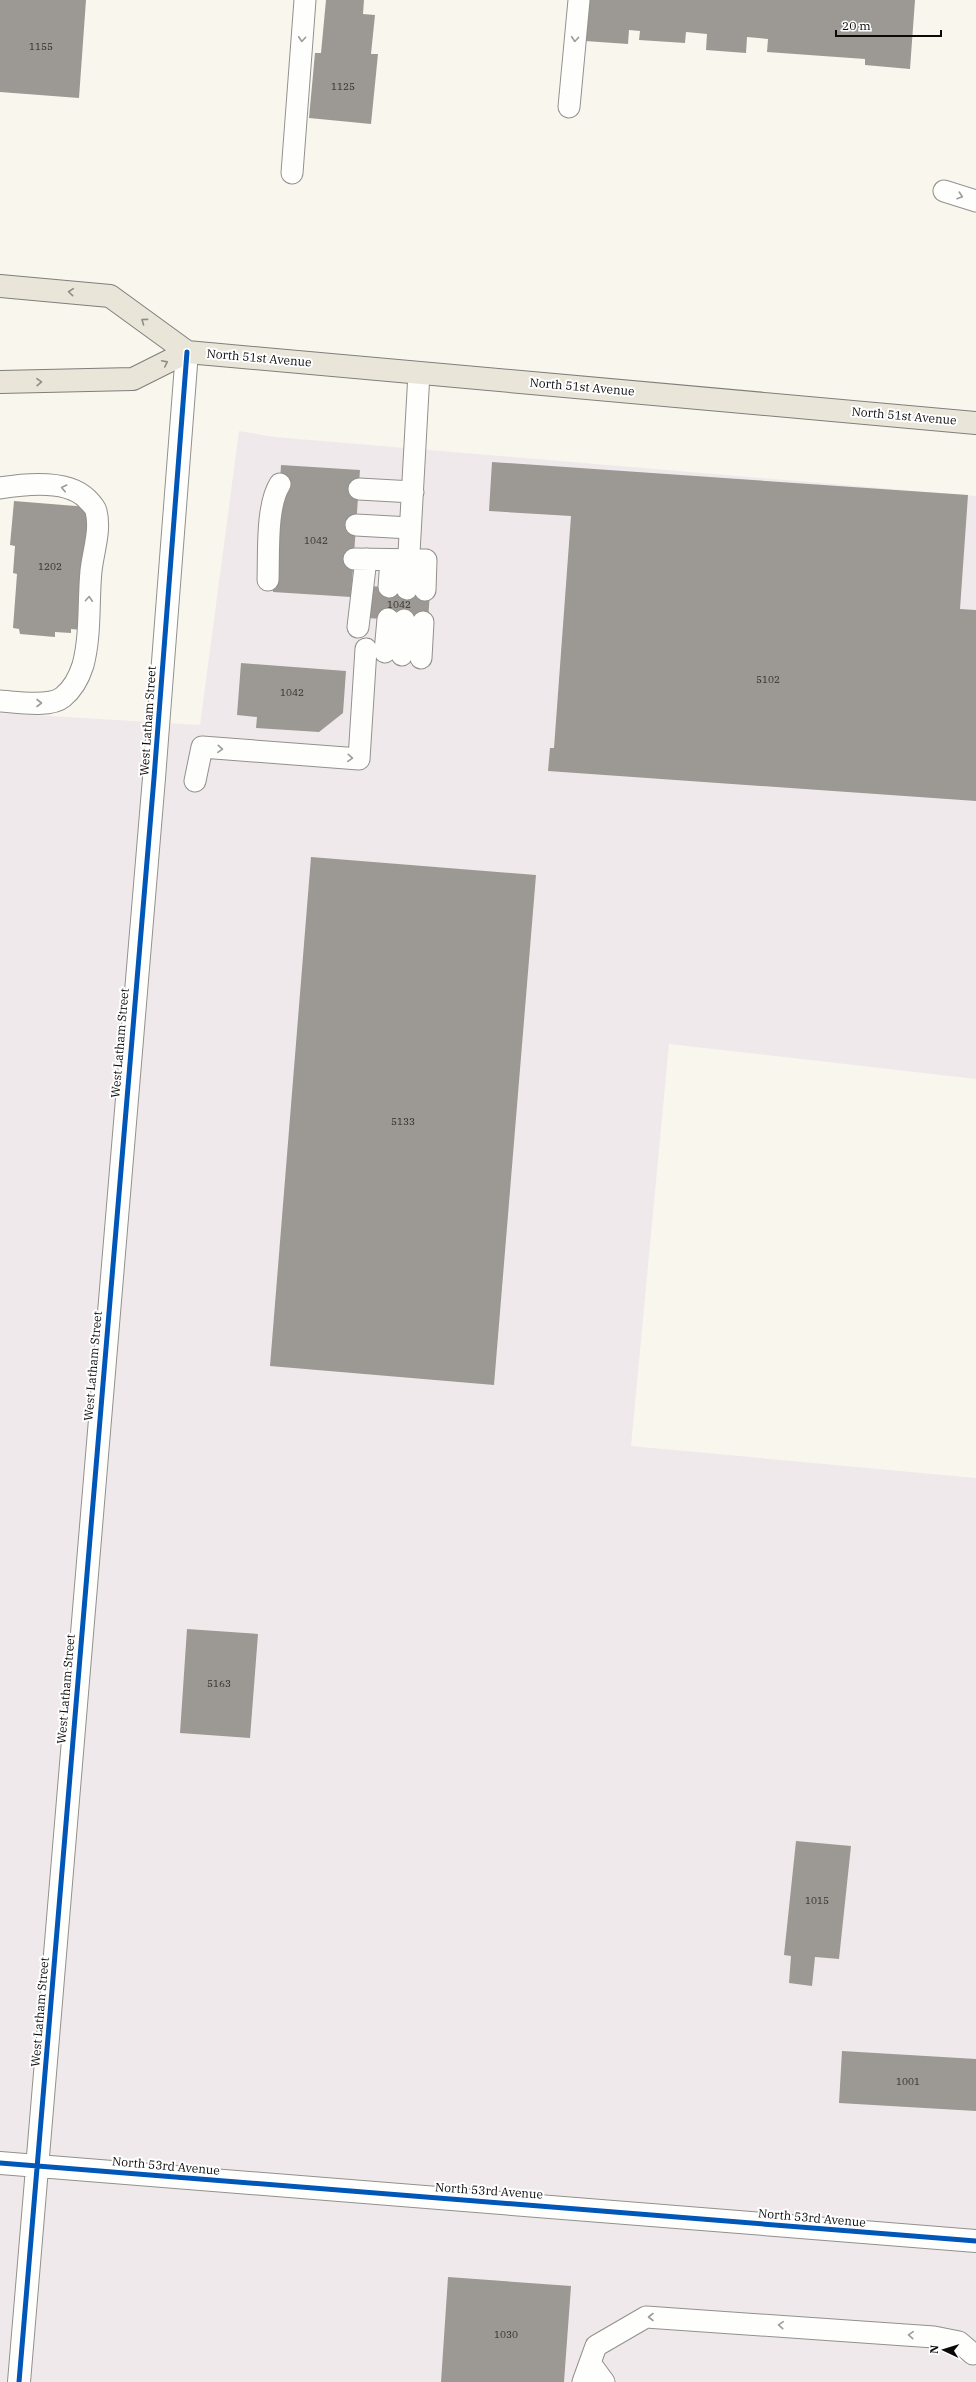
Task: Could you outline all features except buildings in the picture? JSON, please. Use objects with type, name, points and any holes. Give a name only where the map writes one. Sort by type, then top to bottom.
[{"type":"main road","points":[[0,286],[110,296],[187,352],[133,379],[0,382]]},
{"type":"main road","name":"North 51st Avenue","points":[[187,352],[976,423]]},
{"type":"street","name":"West Latham Street","points":[[19,2382],[154,778],[187,352]]},
{"type":"street","name":"North 53rd Avenue","points":[[0,2163],[976,2241]]},
{"type":"lane","points":[[292,173],[305,0]]},
{"type":"lane","points":[[569,107],[579,0]]},
{"type":"lane","points":[[944,191],[976,201]]},
{"type":"lane","points":[[358,627],[360,559],[400,560],[426,560],[407,589],[400,560],[410,528],[419,373]]},
{"type":"lane","points":[[0,488],[44,484],[70,489],[86,497],[96,510],[97,533],[91,570],[87,636],[83,664],[76,684],[61,699],[43,703],[0,701]]},
{"type":"lane","points":[[268,580],[272,555],[276,490],[280,484]]},
{"type":"lane","points":[[359,489],[413,492]]},
{"type":"lane","points":[[356,525],[410,528]]},
{"type":"lane","points":[[194,782],[202,747],[359,759],[405,620]]},
{"type":"lane","points":[[604,2382],[587,2373],[596,2346],[646,2316],[934,2337],[959,2342],[973,2354]]},
{"type":"shaded area","points":[[239,431],[275,437],[976,496],[976,1079],[669,1044],[631,1446],[976,1478],[976,2382],[0,2382],[0,713],[200,725]]},
{"type":"cycle path","points":[[19,2382],[154,778],[187,352]]},
{"type":"cycle path","points":[[0,2163],[976,2241]]}]
